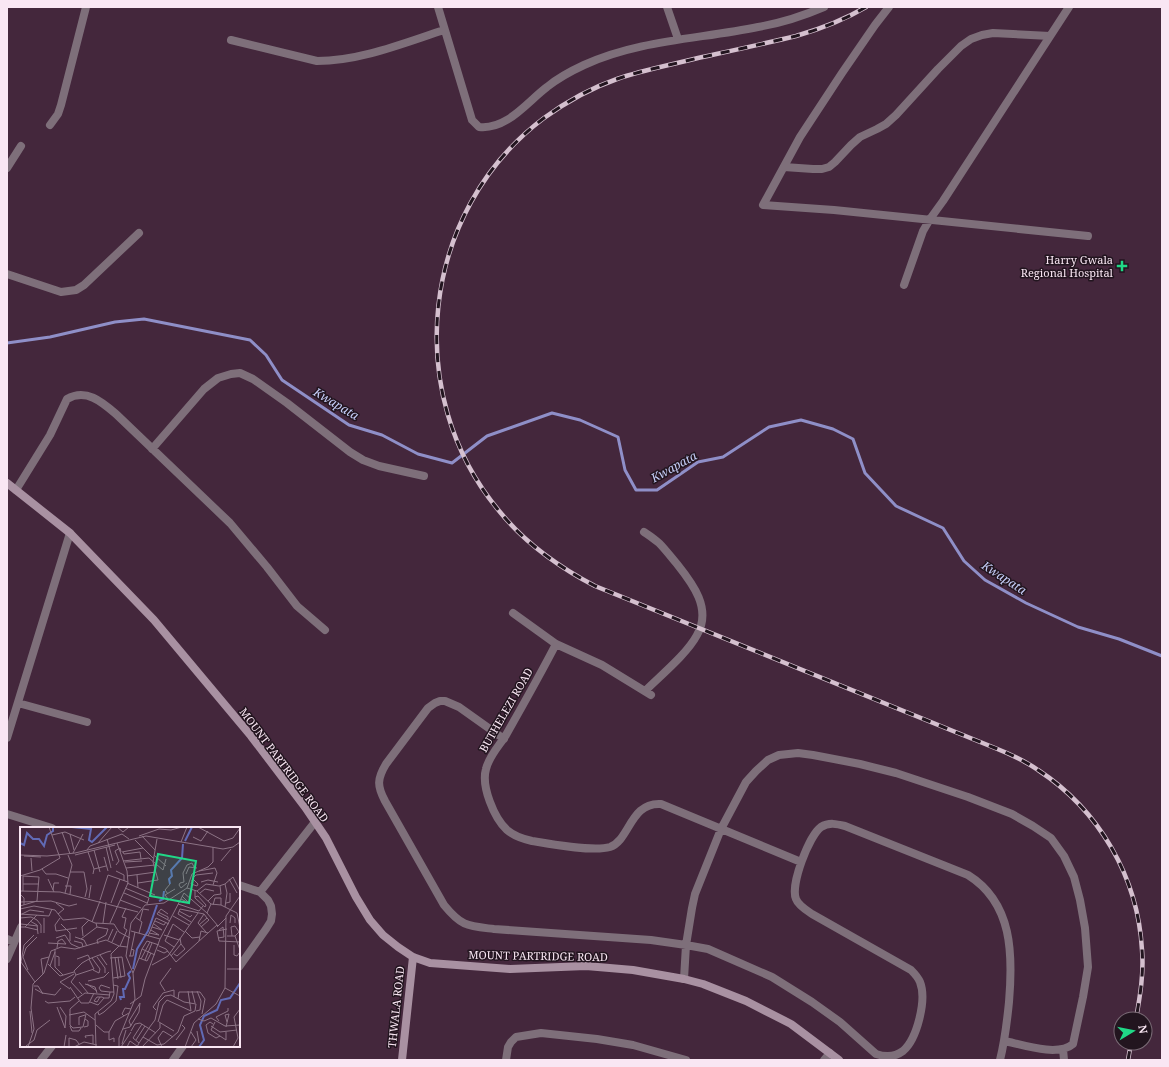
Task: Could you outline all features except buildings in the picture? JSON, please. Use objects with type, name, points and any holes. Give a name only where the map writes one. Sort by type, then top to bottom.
[{"type":"street","points":[[50,125],[58,114],[61,105],[86,7]]},
{"type":"street","points":[[438,7],[472,120],[479,127],[485,128],[507,120],[547,87],[585,64],[619,52],[678,39],[756,28],[809,14],[824,7]]},
{"type":"street","points":[[667,7],[678,39]]},
{"type":"street","points":[[889,7],[878,20],[842,72],[800,137],[763,205],[834,210],[1088,236]]},
{"type":"street","points":[[904,285],[923,231],[1069,7]]},
{"type":"street","points":[[231,40],[317,61],[330,61],[384,49],[444,30]]},
{"type":"street","points":[[784,167],[813,169],[829,167],[860,137],[882,127],[896,115],[938,68],[961,46],[971,39],[993,33],[1050,36]]},
{"type":"street","points":[[7,168],[21,146]]},
{"type":"street","points":[[7,274],[62,292],[76,290],[84,285],[139,233]]},
{"type":"street","points":[[152,449],[204,390],[218,378],[240,373],[253,379],[287,403],[350,452],[363,460],[379,466],[424,476]]},
{"type":"street","points":[[16,490],[50,435],[67,399],[78,394],[100,400],[230,523],[267,566],[297,606],[325,630]]},
{"type":"street","name":"MOUNT PARTRIDGE ROAD","points":[[7,483],[70,533],[154,620],[251,736],[305,807],[326,838],[356,897],[370,920],[383,935],[398,947],[413,957],[430,963],[510,969],[586,966],[633,970],[684,979],[703,984],[746,1001],[791,1024],[839,1060]]},
{"type":"street","points":[[514,613],[556,644],[602,666],[648,693],[697,636],[702,625],[703,616],[701,603],[696,591],[685,574],[659,543],[644,532]]},
{"type":"street","points":[[7,738],[70,533]]},
{"type":"street","name":"BUTHELEZI ROAD","points":[[556,644],[504,739],[490,758],[486,769],[484,780],[486,791],[490,803],[506,829],[523,839],[546,843],[583,848],[610,847],[617,844],[633,819],[641,811],[655,804],[668,806],[801,862]]},
{"type":"street","points":[[504,739],[459,707],[440,701],[428,708],[380,773],[378,782],[380,791],[385,801],[444,905],[460,922],[470,926],[494,929],[651,940],[708,949],[772,977],[812,1002],[840,1022],[876,1054],[882,1056],[896,1055],[903,1051],[917,1029],[923,995],[921,983],[917,976],[911,970],[812,914],[800,905],[794,894],[795,883],[801,862],[816,832],[827,825],[835,824],[845,826],[968,875],[977,880],[994,900],[1002,917],[1007,933],[1011,967],[1005,1041],[1000,1060]]},
{"type":"street","points":[[18,703],[87,722]]},
{"type":"street","points":[[684,979],[686,945],[695,894],[721,829],[746,782],[768,760],[779,755],[798,753],[860,764],[968,797],[1012,814],[1051,838],[1064,856],[1074,877],[1080,900],[1085,928],[1088,967],[1084,997],[1073,1044],[1063,1049],[1040,1048],[1005,1041]]},
{"type":"street","points":[[7,814],[49,827]]},
{"type":"street","points":[[260,892],[315,822]]},
{"type":"street","points":[[240,885],[260,892],[268,900],[271,906],[272,914],[271,921],[240,966]]},
{"type":"street","points":[[7,959],[11,940],[20,928]]},
{"type":"street","name":"THWALA ROAD","points":[[402,1060],[413,957]]},
{"type":"street","points":[[506,1060],[508,1047],[516,1037],[541,1033],[597,1039],[633,1045],[668,1058],[686,1060]]},
{"type":"street","points":[[41,1060],[51,1047]]},
{"type":"street","points":[[173,1060],[182,1047]]},
{"type":"street","points":[[1063,1049],[1064,1060]]},
{"type":"street","points":[[824,1060],[830,1053]]},
{"type":"waterway","name":"Kwapata","points":[[7,343],[50,337],[115,322],[144,319],[250,340],[266,355],[282,380],[349,425],[382,435],[418,454],[452,463],[487,436],[552,413],[580,420],[618,437],[625,470],[636,490],[657,490],[698,462],[723,457],[769,427],[801,420],[833,429],[853,439],[865,473],[896,506],[943,528],[964,561],[985,580],[1026,603],[1078,627],[1119,639],[1162,656]]},
{"type":"railway","points":[[866,7],[832,24],[796,36],[647,70],[607,83],[561,106],[544,118],[502,157],[471,202],[449,253],[438,306],[438,360],[448,414],[468,465],[500,512],[510,524],[532,544],[556,563],[569,571],[595,586],[1006,753],[1033,767],[1060,786],[1097,825],[1111,848],[1133,897],[1139,923],[1142,950],[1141,984],[1137,1011]]},
{"type":"railway","points":[[1128,1060],[1130,1051]]},
{"type":"place","name":"Harry Gwala Regional Hospital","points":[[1122,266]]}]
